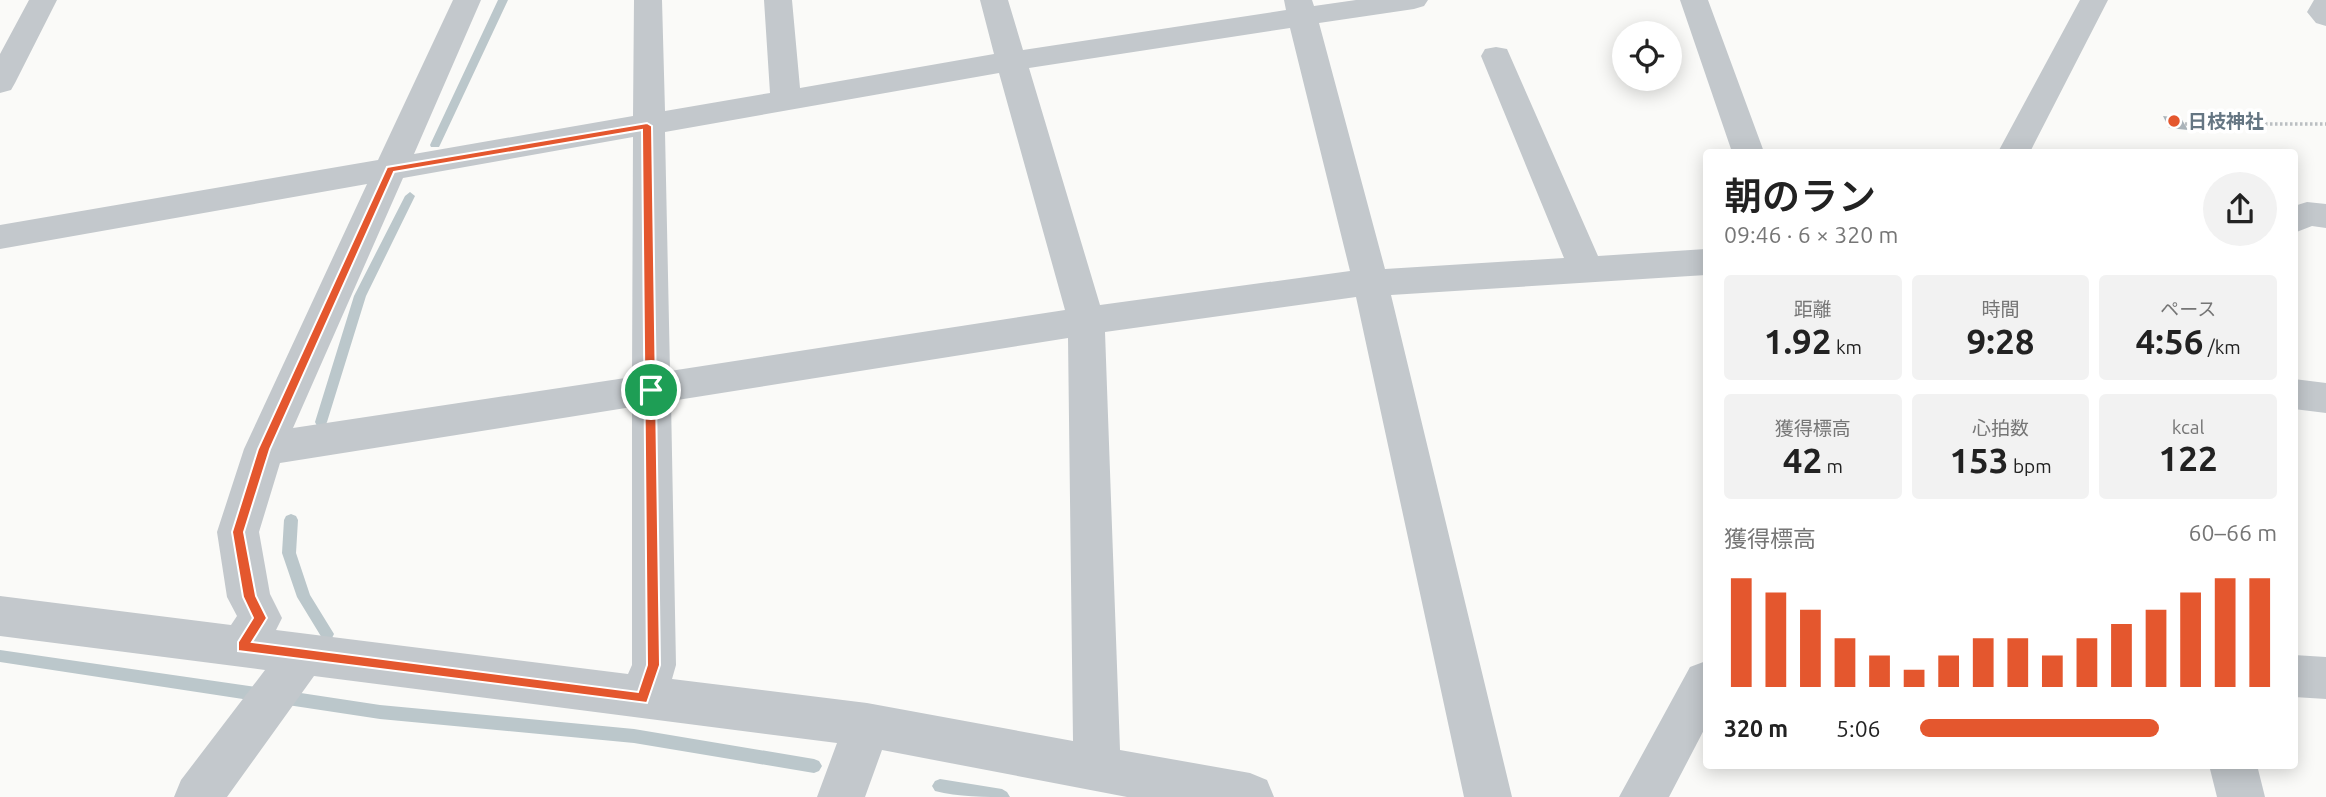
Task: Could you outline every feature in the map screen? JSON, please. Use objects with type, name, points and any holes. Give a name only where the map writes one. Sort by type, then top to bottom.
[{"type":"street","points":[[0,82],[43,0]]},
{"type":"street","points":[[242,647],[260,618],[249,597],[238,532],[264,449],[467,0]]},
{"type":"street","points":[[642,699],[654,665],[647,126],[648,0]]},
{"type":"street","points":[[778,0],[786,101]]},
{"type":"street","points":[[994,0],[1086,321],[1097,769]]},
{"type":"street","points":[[0,237],[647,126],[1300,8],[1413,0]]},
{"type":"street","points":[[1694,0],[1747,149]]},
{"type":"street","points":[[2016,149],[2094,0]]},
{"type":"street","points":[[2326,4],[2322,12],[2326,17]]},
{"type":"street","points":[[1300,8],[1370,281],[1488,797]]},
{"type":"street","points":[[1496,56],[1586,268]]},
{"type":"street","points":[[2298,219],[2307,214],[2326,216]]},
{"type":"street","points":[[264,449],[1086,321],[1370,281],[1703,261]]},
{"type":"street","points":[[2298,394],[2326,398]]},
{"type":"street","points":[[0,616],[642,699],[867,725],[1250,797]]},
{"type":"street","points":[[198,797],[304,654]]},
{"type":"street","points":[[2298,676],[2326,678]]},
{"type":"street","points":[[1643,797],[1703,687]]},
{"type":"street","points":[[841,797],[867,725]]},
{"type":"street","points":[[2234,769],[2241,797]]},
{"type":"path","points":[[2185,124],[2326,124]]},
{"type":"building","name":"日枝神社","points":[[2163,116],[2181,118],[2188,130],[2169,128]]},
{"type":"waterway","points":[[435,145],[503,0]]},
{"type":"waterway","points":[[321,422],[360,296],[410,196]]},
{"type":"waterway","points":[[291,520],[289,553],[304,597],[327,634]]},
{"type":"waterway","points":[[0,656],[263,695]]},
{"type":"waterway","points":[[281,697],[380,712],[634,736],[814,766]]},
{"type":"waterway","points":[[940,786],[1002,797]]},
{"type":"place","name":"日枝神社","points":[[2174,121]]},
{"type":"route","points":[[647,126],[651,390],[654,665],[642,699],[242,647],[260,618],[249,597],[238,532],[264,449],[390,170],[647,126]]}]
